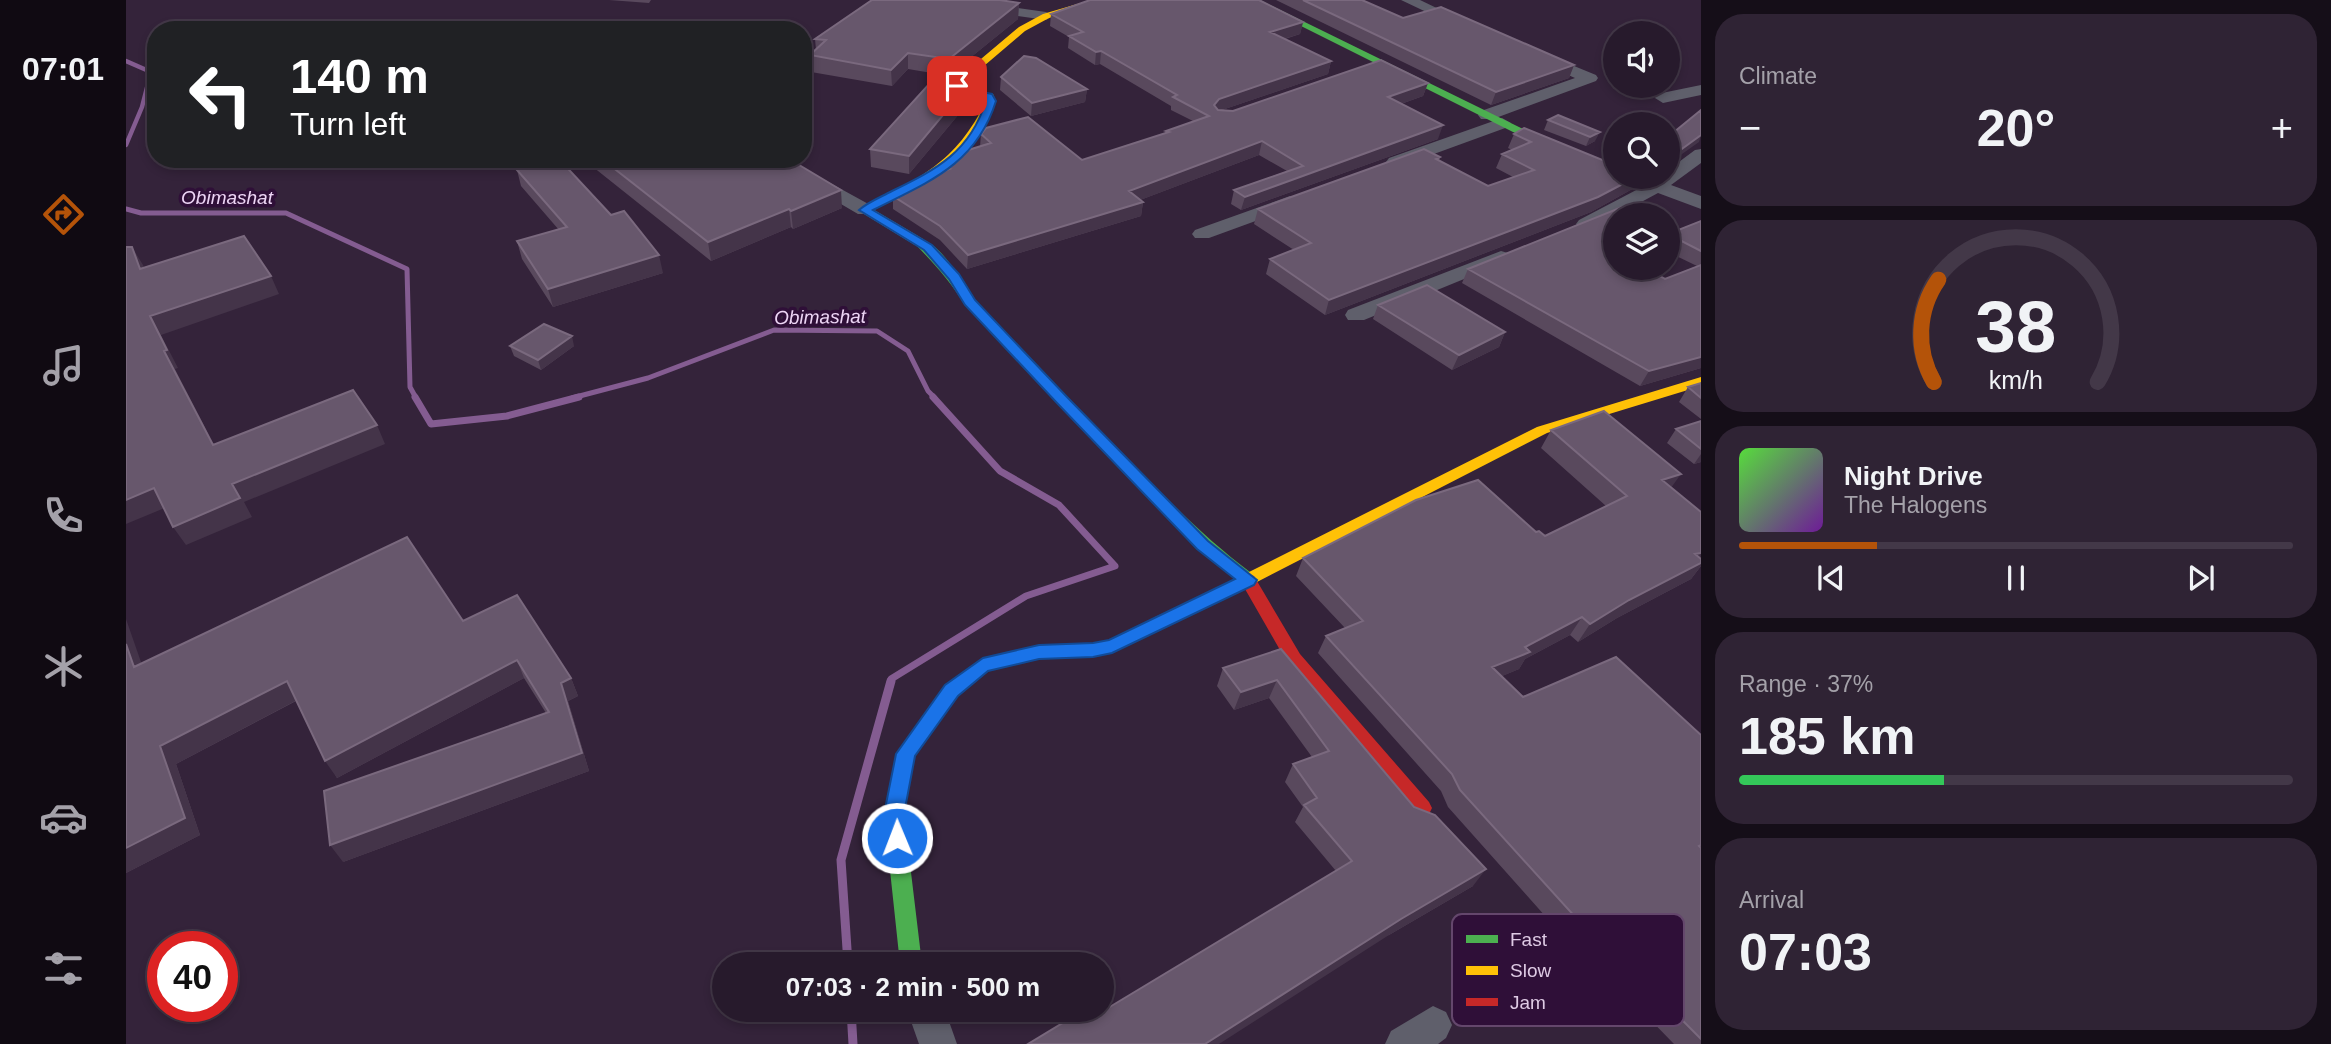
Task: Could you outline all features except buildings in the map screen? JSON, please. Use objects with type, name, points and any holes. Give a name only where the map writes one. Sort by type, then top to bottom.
[{"type":"street","points":[[932,0],[1046,16]]},
{"type":"street","points":[[865,210],[938,173],[967,149],[987,115],[991,101],[989,96],[959,90],[959,82],[1022,29],[1046,16],[1100,0]]},
{"type":"street","points":[[1252,0],[1494,119],[1603,165]]},
{"type":"street","points":[[1408,0],[1481,31]]},
{"type":"street","points":[[1372,171],[1590,78],[1529,52]]},
{"type":"street","points":[[1355,72],[1382,64]]},
{"type":"street","points":[[1680,94],[1701,90]]},
{"type":"street","points":[[1680,170],[1701,154]]},
{"type":"street","points":[[798,171],[928,248],[954,277],[970,302],[1072,411],[1203,545],[1248,580],[1294,659],[1422,807]]},
{"type":"street","points":[[1574,229],[1652,189]]},
{"type":"street","points":[[1665,189],[1701,204]]},
{"type":"street","points":[[1202,234],[1307,195]]},
{"type":"street","points":[[1356,315],[1522,249]]},
{"type":"street","points":[[910,952],[894,814],[905,754],[951,690],[983,665],[1039,652],[1093,650],[1112,646],[1542,430],[1701,381]]},
{"type":"street","points":[[930,1022],[938,1044]]},
{"type":"waterway","name":"Obimashat","points":[[126,61],[147,70]]},
{"type":"waterway","name":"Obimashat","points":[[126,145],[147,88]]},
{"type":"waterway","name":"Obimashat","points":[[126,209],[141,213],[286,213],[407,269],[410,387],[416,398]]},
{"type":"waterway","name":"Obimashat","points":[[572,398],[648,378],[774,330],[877,331],[908,351],[928,391],[935,398]]},
{"type":"waterway","name":"Obimashat","points":[[415,397],[431,424],[507,416],[579,397]]},
{"type":"waterway","name":"Obimashat","points":[[890,683],[891,679],[1026,596],[1115,566],[1059,505],[1000,471],[933,397]]},
{"type":"waterway","name":"Obimashat","points":[[847,952],[841,860],[891,681]]},
{"type":"waterway","name":"Obimashat","points":[[852,1022],[853,1044]]},
{"type":"traffic: fast","points":[[1253,0],[1517,130],[1603,165]]},
{"type":"traffic: fast","points":[[919,242],[928,248],[954,277],[970,302],[1044,382],[1203,545],[1248,580],[1251,578]]},
{"type":"traffic: fast","points":[[910,952],[894,814],[905,754],[951,690],[983,665],[1039,652],[1093,650],[1112,646],[1161,622]]},
{"type":"traffic: slow","points":[[919,242],[865,210],[940,169],[969,141],[991,101],[989,96],[959,90],[959,82],[1022,29],[1046,16],[1100,0]]},
{"type":"traffic: slow","points":[[1251,578],[1542,430],[1701,381]]},
{"type":"traffic: jam","points":[[1161,622],[1248,580],[1294,659],[1422,808]]},
{"type":"route","points":[[897,838],[894,814],[905,754],[951,690],[983,665],[1039,652],[1093,650],[1112,646],[1248,580],[1203,545],[1062,400],[970,302],[954,277],[928,248],[901,229],[865,210],[938,173],[967,149],[987,115],[991,101],[989,96],[959,90],[957,86]]}]
